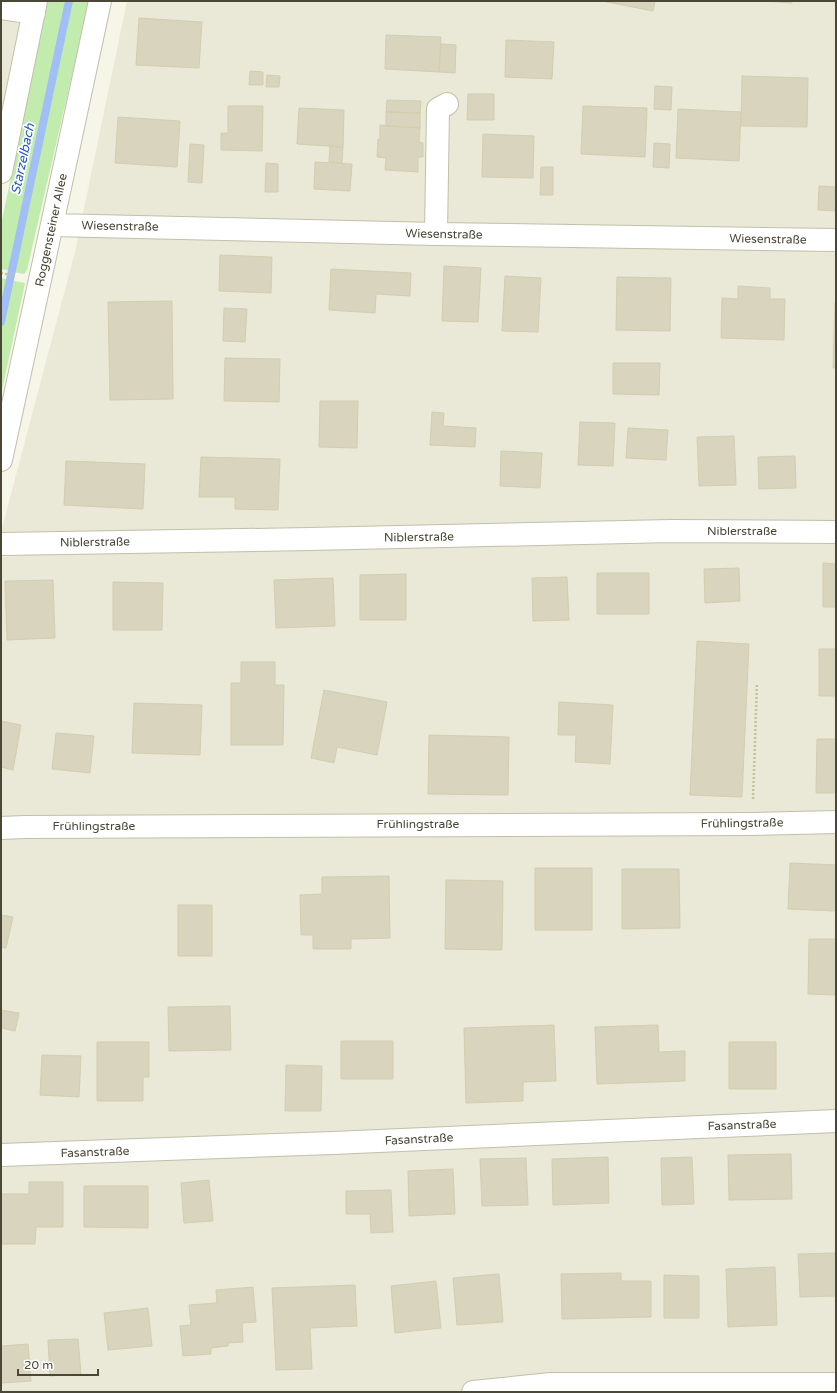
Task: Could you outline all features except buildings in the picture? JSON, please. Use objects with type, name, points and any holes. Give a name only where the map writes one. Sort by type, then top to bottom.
[{"type":"street","name":"Roggensteiner Allee","points":[[1,460],[41,281],[100,1]]},
{"type":"street","points":[[1,8],[35,7],[7,115],[1,172]]},
{"type":"street","points":[[436,234],[438,109],[447,104]]},
{"type":"street","name":"Wiesenstraße","points":[[52,225],[436,234],[836,240]]},
{"type":"street","name":"Niblerstraße","points":[[1,544],[664,531],[836,532]]},
{"type":"street","name":"Frühlingstraße","points":[[1,828],[407,824],[752,824],[836,822]]},
{"type":"street","name":"Fasanstraße","points":[[1,1155],[340,1143],[836,1121]]},
{"type":"street","points":[[473,1392],[550,1384],[836,1384]]},
{"type":"path","points":[[1,273],[22,277]]},
{"type":"path","points":[[752,824],[757,683]]},
{"type":"shaded area","points":[[1,1],[24,1],[1,114]]},
{"type":"shaded area","points":[[127,1],[836,1],[836,1392],[1,1392],[1,532],[75,252]]},
{"type":"green space","points":[[48,1],[89,1],[27,270],[23,274],[1,269],[1,225]]},
{"type":"green space","points":[[1,278],[25,283],[1,395]]},
{"type":"waterway","name":"Starzelbach","points":[[1,322],[69,1]]}]
